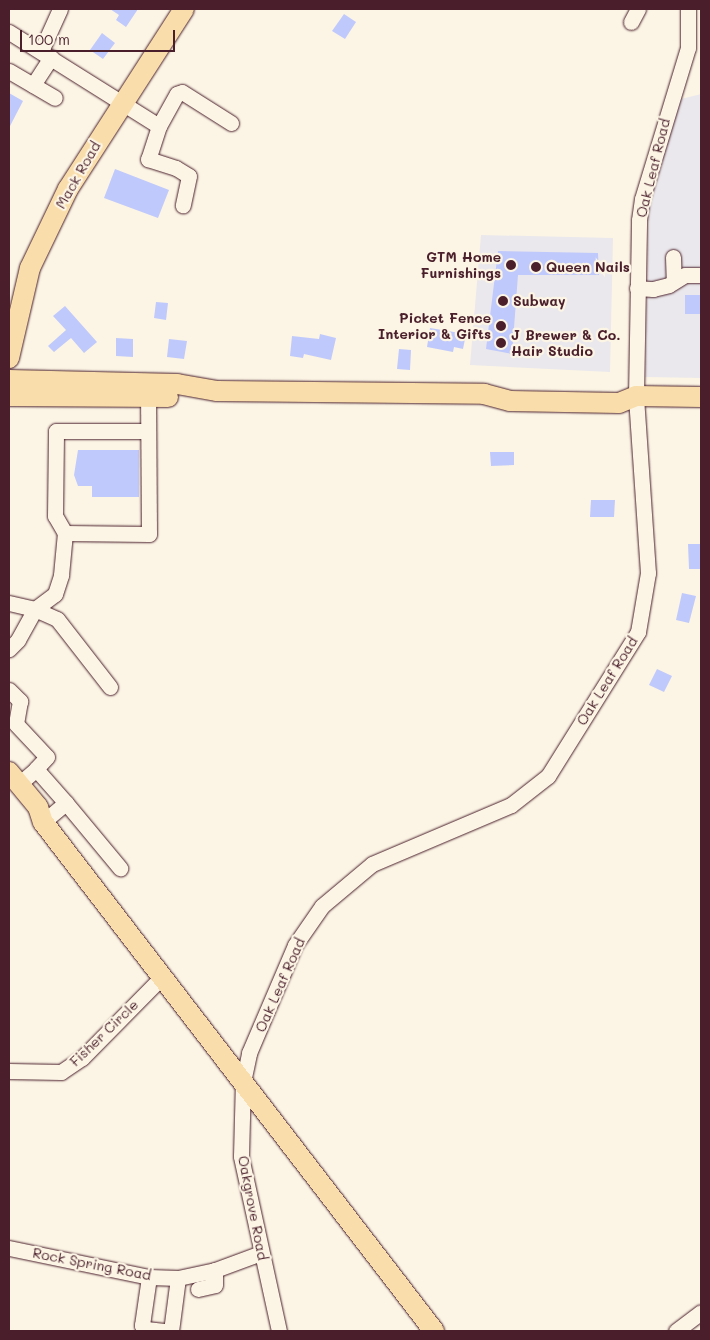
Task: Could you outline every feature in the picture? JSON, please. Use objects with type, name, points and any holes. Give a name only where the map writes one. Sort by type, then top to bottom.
[{"type":"main road","name":"Mack Road","points":[[9,358],[19,306],[37,253],[68,189],[122,101],[184,9]]},
{"type":"main road","points":[[9,380],[177,384],[217,391],[484,394],[510,388],[619,389],[636,396],[701,397]]},
{"type":"main road","points":[[9,396],[178,398],[217,391]]},
{"type":"main road","points":[[12,782],[38,808],[43,822],[434,1331]]},
{"type":"street","points":[[33,85],[46,54],[60,9]]},
{"type":"street","name":"Oak Leaf Road","points":[[243,1082],[249,1053],[295,945],[322,906],[372,864],[511,805],[548,776],[638,632],[648,573],[636,396],[637,288],[642,198],[688,48],[688,9]]},
{"type":"street","points":[[9,32],[122,101],[159,126]]},
{"type":"street","points":[[9,71],[55,98]]},
{"type":"street","points":[[183,205],[189,176],[176,168],[148,160],[159,126],[177,94],[182,92],[231,123]]},
{"type":"street","points":[[673,257],[674,282]]},
{"type":"street","points":[[637,288],[653,289],[674,282],[685,275],[701,275]]},
{"type":"street","points":[[65,533],[149,534],[148,397]]},
{"type":"street","points":[[9,649],[18,640],[35,609],[55,594],[62,575],[65,533],[55,516],[56,431],[148,430]]},
{"type":"street","points":[[9,603],[35,609],[57,619],[110,687]]},
{"type":"street","points":[[9,690],[20,702],[16,724],[47,757],[36,769],[12,782]]},
{"type":"street","points":[[36,769],[120,868]]},
{"type":"street","points":[[43,822],[66,803]]},
{"type":"street","name":"Fisher Circle","points":[[9,1071],[62,1072],[82,1058],[162,977]]},
{"type":"street","name":"Oakgrove Road","points":[[243,1082],[241,1156],[279,1331]]},
{"type":"street","name":"Rock Spring Road","points":[[9,1248],[149,1277],[178,1278],[215,1270],[261,1253]]},
{"type":"street","points":[[198,1289],[216,1285],[215,1270]]},
{"type":"street","points":[[149,1277],[142,1325],[146,1329],[164,1331]]},
{"type":"street","points":[[171,1331],[178,1278]]},
{"type":"street","points":[[676,1331],[701,1312]]},
{"type":"shaded area","points":[[701,94],[701,378],[645,377],[649,199],[681,99]]},
{"type":"shaded area","points":[[481,235],[613,238],[610,372],[470,365]]},
{"type":"building","points":[[110,9],[138,9],[126,27],[116,20],[119,15]]},
{"type":"building","points":[[344,14],[356,22],[345,39],[332,31]]},
{"type":"building","points":[[102,33],[115,43],[103,59],[90,50]]},
{"type":"building","points":[[9,93],[23,101],[9,128]]},
{"type":"building","points":[[115,169],[169,190],[158,218],[104,198]]},
{"type":"building","points":[[498,251],[598,253],[599,275],[518,275],[512,354],[486,349]]},
{"type":"building","points":[[685,295],[701,295],[701,314],[685,314]]},
{"type":"building","points":[[156,302],[168,303],[166,320],[154,318]]},
{"type":"building","points":[[65,306],[97,342],[84,353],[71,338],[54,352],[48,346],[66,330],[53,316]]},
{"type":"building","points":[[430,328],[466,334],[463,349],[454,347],[453,352],[427,347]]},
{"type":"building","points":[[320,334],[336,338],[331,360],[304,354],[303,358],[290,356],[292,336],[319,339]]},
{"type":"building","points":[[116,338],[133,339],[133,357],[116,356]]},
{"type":"building","points":[[169,339],[187,341],[184,359],[167,357]]},
{"type":"building","points":[[399,349],[411,350],[410,370],[397,369]]},
{"type":"building","points":[[78,450],[139,450],[139,497],[92,497],[92,486],[78,486],[74,475]]},
{"type":"building","points":[[490,452],[514,452],[514,465],[491,466]]},
{"type":"building","points":[[591,500],[615,500],[614,517],[590,517]]},
{"type":"building","points":[[688,544],[701,544],[701,569],[689,569]]},
{"type":"building","points":[[682,593],[696,596],[689,623],[676,620]]},
{"type":"building","points":[[657,669],[672,676],[664,692],[649,685]]},
{"type":"place","name":"GTM Home Furnishings","points":[[511,265]]},
{"type":"place","name":"Queen Nails","points":[[536,267]]},
{"type":"place","name":"Subway","points":[[503,301]]},
{"type":"place","name":"Picket Fence Interior & Gifts","points":[[501,326]]},
{"type":"place","name":"J Brewer & Co. Hair Studio","points":[[501,343]]}]
